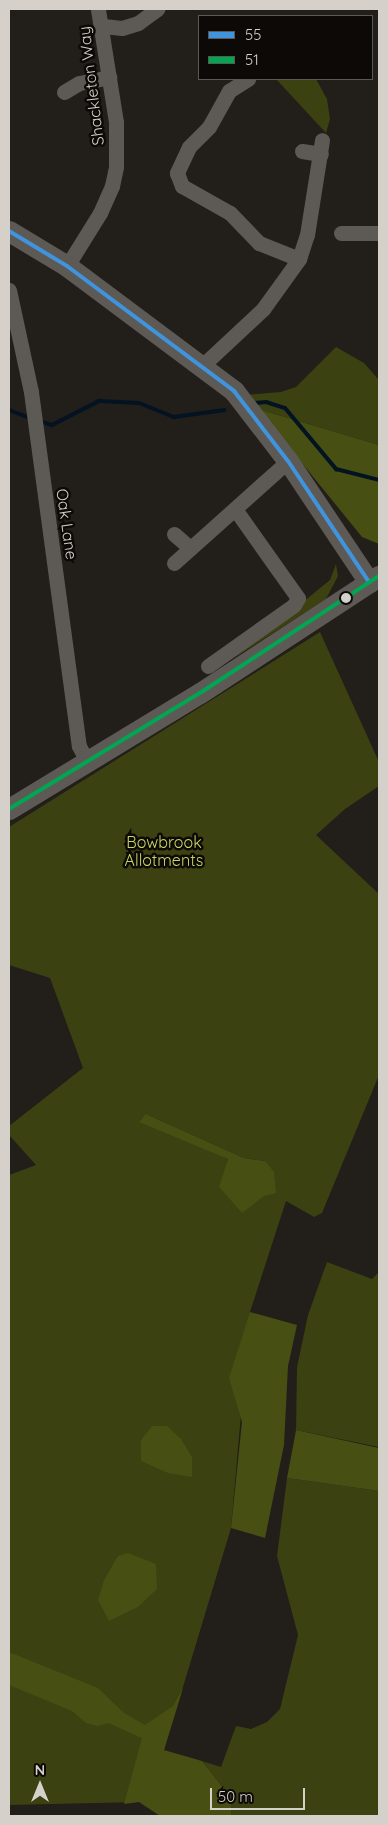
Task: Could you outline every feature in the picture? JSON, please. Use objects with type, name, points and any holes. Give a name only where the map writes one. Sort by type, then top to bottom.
[{"type":"street","name":"Shackleton Way","points":[[67,266],[100,213],[112,186],[117,142],[103,26],[98,9]]},
{"type":"street","points":[[103,26],[130,25],[157,9]]},
{"type":"street","points":[[64,92],[77,76],[109,77]]},
{"type":"street","points":[[246,80],[229,91],[209,127],[189,147],[177,173],[182,186],[230,213],[259,243],[299,259]]},
{"type":"street","points":[[203,365],[264,309],[299,259],[307,235],[322,147],[302,151]]},
{"type":"street","points":[[341,233],[361,226],[379,233]]},
{"type":"street","points":[[9,231],[67,266],[203,365],[244,402],[374,579],[88,763],[9,809]]},
{"type":"street","name":"Oak Lane","points":[[9,290],[35,420],[79,746],[88,763]]},
{"type":"street","points":[[174,563],[189,547],[288,461]]},
{"type":"street","points":[[208,666],[294,605],[298,598],[235,509]]},
{"type":"street","points":[[174,534],[189,547]]},
{"type":"green space","points":[[277,80],[317,80],[327,99],[330,119],[326,133]]},
{"type":"green space","points":[[336,347],[364,363],[379,380],[379,445],[258,409],[245,395],[281,392],[296,387]]},
{"type":"green space","points":[[258,409],[379,445],[379,544],[362,537]]},
{"type":"green space","points":[[336,564],[338,576],[326,599],[234,658],[330,580]]},
{"type":"green space","name":"Bowbrook Allotments","points":[[320,632],[379,762],[379,786],[345,809],[316,835],[379,894],[379,1075],[322,1213],[314,1217],[286,1201],[250,1312],[231,1528],[164,1750],[139,1802],[9,1805],[9,1175],[36,1165],[9,1135],[9,1126],[83,1068],[50,978],[9,965],[9,827]],"holes":[[[146,1114],[244,1158],[265,1161],[226,1166],[228,1159]]]},
{"type":"green space","points":[[146,1114],[244,1158],[265,1161],[274,1172],[276,1193],[264,1196],[242,1213],[219,1187],[228,1159],[139,1122]]},
{"type":"green space","points":[[327,1262],[372,1279],[379,1272],[379,1447],[296,1430],[297,1367],[308,1315]]},
{"type":"green space","points":[[250,1312],[297,1325],[288,1366],[284,1445],[265,1538],[231,1528],[242,1422],[229,1378]]},
{"type":"green space","points":[[152,1426],[167,1426],[181,1439],[192,1457],[192,1477],[168,1473],[141,1461],[141,1440]]},
{"type":"green space","points":[[296,1430],[379,1448],[379,1491],[287,1478]]},
{"type":"green space","points":[[287,1478],[379,1491],[379,1816],[231,1816],[232,1799],[202,1761],[221,1767],[236,1726],[251,1729],[267,1722],[280,1709],[298,1635],[277,1556]]},
{"type":"green space","points":[[128,1553],[156,1564],[157,1589],[138,1607],[109,1621],[98,1600],[104,1580],[118,1556]]},
{"type":"green space","points":[[9,1652],[98,1688],[124,1713],[145,1725],[173,1706],[183,1688],[164,1750],[202,1761],[232,1799],[231,1816],[160,1816],[139,1802],[124,1804],[142,1738],[108,1723],[98,1726],[86,1723],[72,1711],[9,1685]]},
{"type":"waterway","points":[[39,421],[52,425],[99,401],[139,403],[174,417],[225,410]]},
{"type":"waterway","points":[[255,403],[266,402],[285,408],[336,469],[379,480]]},
{"type":"waterway","points":[[9,410],[30,418]]},
{"type":"transit line","name":"55","points":[[9,231],[67,266],[234,391],[288,461],[369,582]]},
{"type":"transit line","name":"51","points":[[9,809],[200,693],[379,576]]}]
